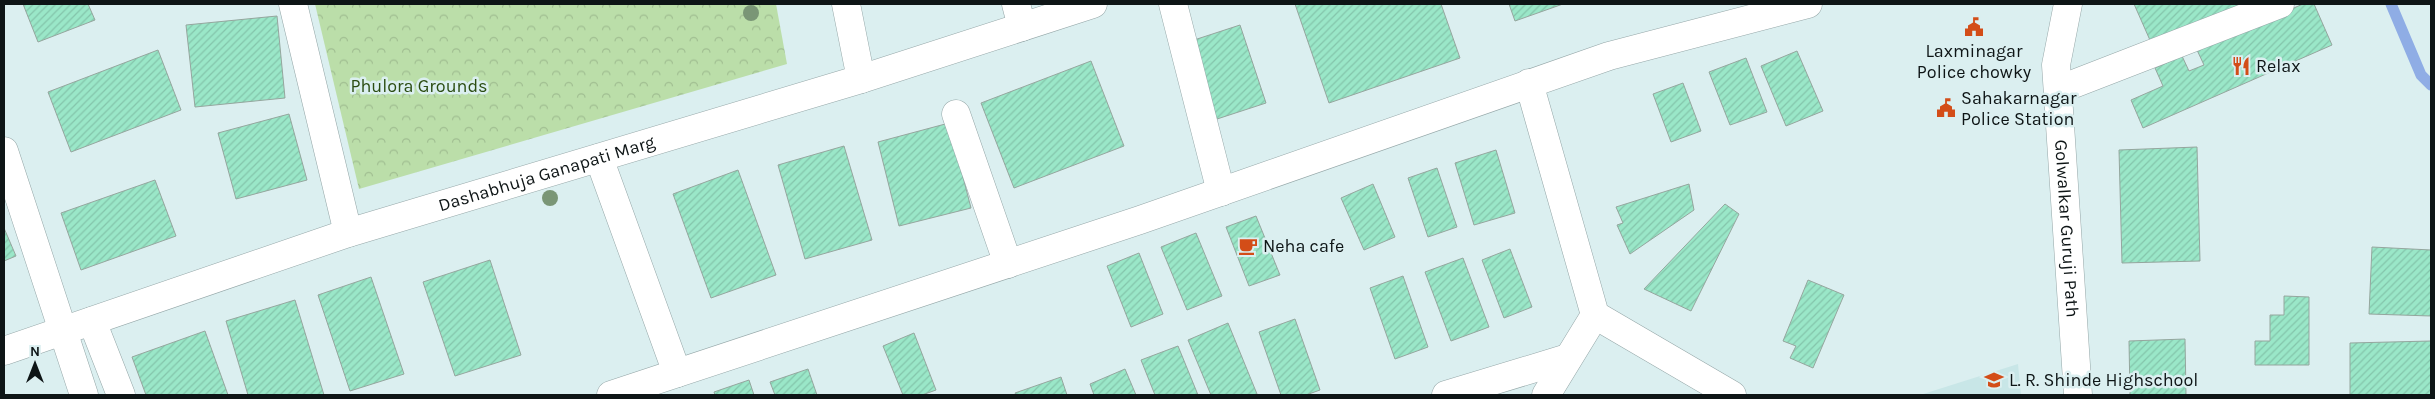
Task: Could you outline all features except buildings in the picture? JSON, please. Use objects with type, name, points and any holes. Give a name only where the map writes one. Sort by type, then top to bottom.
[{"type":"street","points":[[293,4],[348,233]]},
{"type":"street","points":[[846,4],[861,80]]},
{"type":"street","name":"Dashabhuja Ganapati Marg","points":[[4,351],[348,233],[861,80],[1019,15],[1093,4]]},
{"type":"street","points":[[1173,4],[1221,192]]},
{"type":"street","points":[[611,395],[1221,192],[1609,56],[1808,4]]},
{"type":"street","name":"Golwalkar Guruji Path","points":[[2068,4],[2056,65],[2078,395]]},
{"type":"street","points":[[2058,90],[2280,4]]},
{"type":"street","points":[[1530,83],[1595,315],[1732,395]]},
{"type":"street","points":[[956,114],[1008,264]]},
{"type":"street","points":[[4,151],[84,395]]},
{"type":"street","points":[[599,158],[677,373]]},
{"type":"street","points":[[1546,395],[1595,315]]},
{"type":"street","points":[[92,321],[120,395]]},
{"type":"street","points":[[1446,395],[1568,358]]},
{"type":"shaded area","name":"L. R. Shinde Highschool","points":[[2018,364],[2021,395],[1920,395]]},
{"type":"green space","name":"Phulora Grounds","points":[[315,4],[776,4],[787,64],[359,189]]},
{"type":"waterway","points":[[2391,4],[2421,75],[2431,85]]},
{"type":"place","name":"Laxminagar Police chowky","points":[[1974,27]]},
{"type":"place","name":"Relax","points":[[2241,66]]},
{"type":"place","name":"Sahakarnagar Police Station","points":[[1946,108]]},
{"type":"place","name":"Neha cafe","points":[[1248,246]]},
{"type":"place","name":"L. R. Shinde Highschool","points":[[1994,380]]}]
